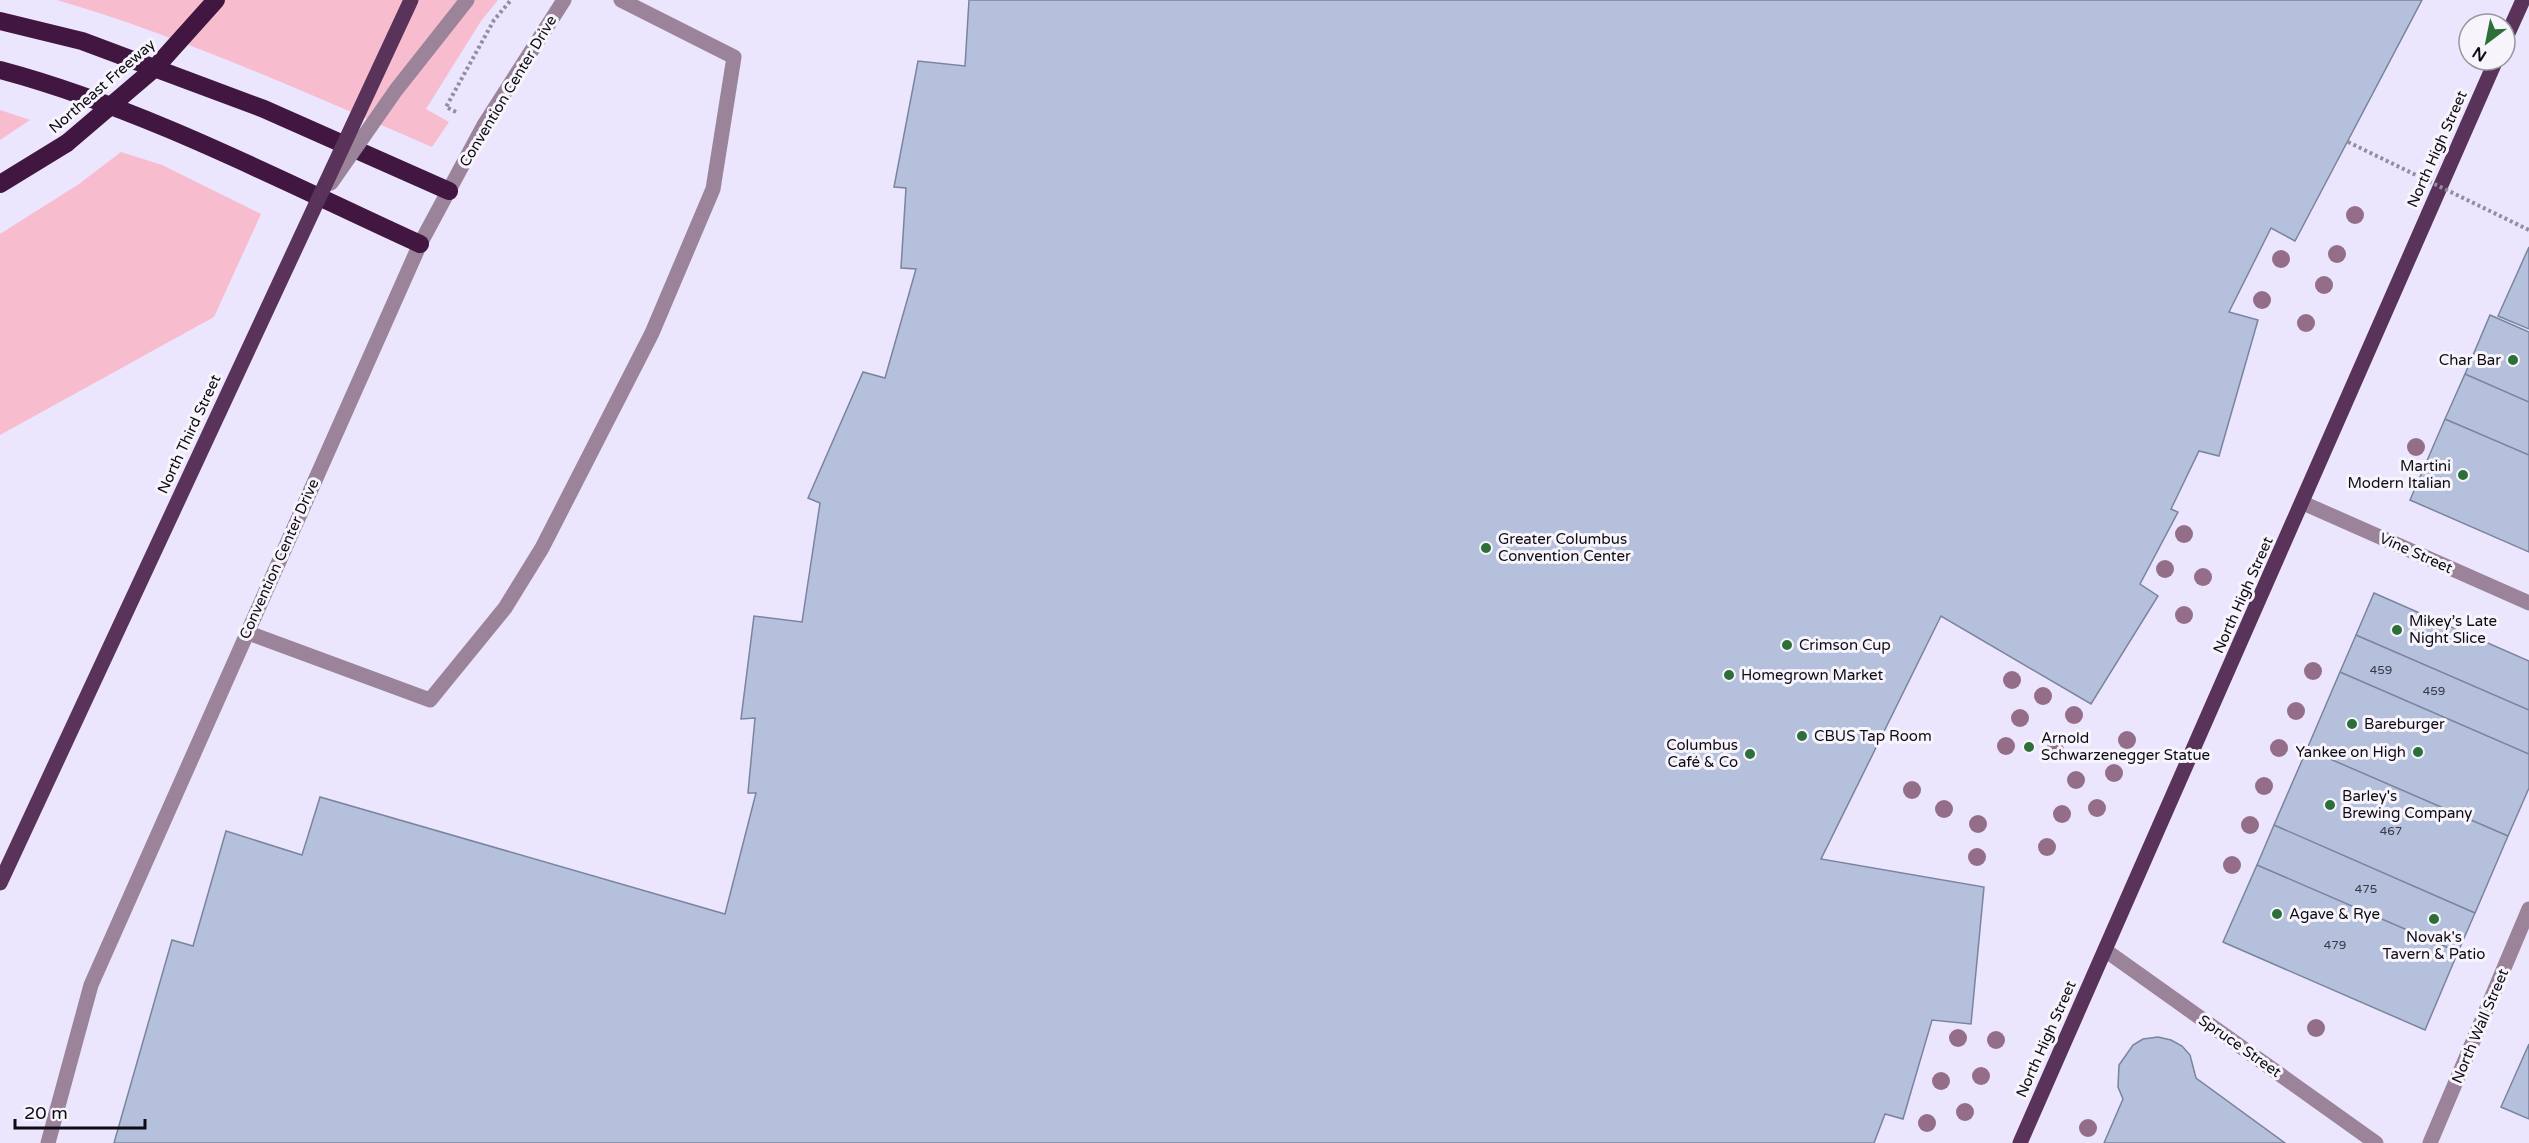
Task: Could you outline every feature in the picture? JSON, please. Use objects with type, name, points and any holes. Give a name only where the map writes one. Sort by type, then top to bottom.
[{"type":"highway","name":"Northeast Freeway","points":[[0,184],[67,143],[154,68],[216,0]]},
{"type":"highway","points":[[0,21],[82,41],[264,108],[449,191]]},
{"type":"highway","points":[[0,70],[55,85],[188,139],[420,244]]},
{"type":"main road","name":"North Third Street","points":[[0,883],[411,0]]},
{"type":"main road","name":"North High Street","points":[[2020,1143],[2491,72]]},
{"type":"street","points":[[317,202],[396,90],[466,0]]},
{"type":"street","name":"Convention Center Drive","points":[[48,1143],[91,986],[420,244],[484,125],[564,0]]},
{"type":"street","points":[[246,632],[430,700],[505,608],[542,548],[652,333],[713,189],[734,57],[621,0]]},
{"type":"street","name":"Vine Street","points":[[2303,503],[2529,603]]},
{"type":"street","name":"North Wall Street","points":[[2430,1143],[2529,909]]},
{"type":"street","name":"Spruce Street","points":[[2105,950],[2376,1143]]},
{"type":"path","points":[[484,125],[446,107],[494,20],[512,0]]},
{"type":"path","points":[[2348,142],[2529,230]]},
{"type":"shaded area","points":[[57,0],[498,0],[481,21],[426,109],[449,122],[432,147],[200,49]]},
{"type":"shaded area","points":[[0,110],[30,120],[0,140]]},
{"type":"shaded area","points":[[121,152],[162,165],[261,214],[214,317],[0,435],[0,234],[79,184]]},
{"type":"building","name":"Greater Columbus Convention Center","points":[[969,0],[2422,0],[2295,241],[2271,228],[2229,312],[2258,320],[2219,456],[2199,451],[2171,509],[2178,512],[2140,584],[2158,596],[2091,704],[1941,616],[1821,859],[1984,887],[1971,1024],[1932,1020],[1903,1119],[1885,1114],[1874,1143],[114,1143],[172,940],[193,946],[226,831],[302,855],[320,797],[725,914],[756,793],[748,793],[755,718],[741,719],[754,616],[802,622],[820,503],[808,498],[863,372],[885,378],[916,269],[901,268],[906,188],[894,187],[918,61],[965,66]]},
{"type":"building","points":[[2529,247],[2529,329],[2498,316]]},
{"type":"building","points":[[2490,315],[2529,332],[2529,402],[2465,374]]},
{"type":"building","points":[[2465,374],[2529,402],[2529,455],[2445,419]]},
{"type":"building","points":[[2445,419],[2529,455],[2529,552],[2410,500]]},
{"type":"building","points":[[2374,593],[2529,661],[2529,710],[2356,635]]},
{"type":"building","points":[[2356,635],[2529,710],[2529,754],[2340,672]]},
{"type":"building","name":"Yankee on High","points":[[2340,672],[2529,754],[2529,788],[2508,836],[2307,749]]},
{"type":"building","points":[[2307,749],[2508,836],[2475,913],[2274,825]]},
{"type":"building","points":[[2274,825],[2475,913],[2458,952],[2257,865]]},
{"type":"building","points":[[2257,865],[2458,952],[2425,1030],[2223,942]]},
{"type":"building","points":[[2158,1037],[2182,1046],[2190,1055],[2196,1078],[2285,1143],[2104,1143],[2123,1099],[2118,1087],[2119,1065],[2133,1045],[2143,1039]]},
{"type":"building","points":[[2529,1044],[2529,1119],[2501,1107]]},
{"type":"place","name":"Char Bar","points":[[2513,360]]},
{"type":"place","name":"Martini Modern Italian","points":[[2463,475]]},
{"type":"place","name":"Greater Columbus Convention Center","points":[[1486,548]]},
{"type":"place","name":"Mikey’s Late Night Slice","points":[[2397,630]]},
{"type":"place","name":"Crimson Cup","points":[[1787,645]]},
{"type":"place","name":"Homegrown Market","points":[[1729,675]]},
{"type":"place","name":"Bareburger","points":[[2352,724]]},
{"type":"place","name":"CBUS Tap Room","points":[[1802,736]]},
{"type":"place","name":"Arnold Schwarzenegger Statue","points":[[2029,747]]},
{"type":"place","name":"Yankee on High","points":[[2418,752]]},
{"type":"place","name":"Columbus Café & Co","points":[[1750,754]]},
{"type":"place","name":"Barley's Brewing Company","points":[[2330,805]]},
{"type":"place","name":"Agave & Rye","points":[[2277,914]]},
{"type":"place","name":"Novak's Tavern & Patio","points":[[2434,919]]}]
